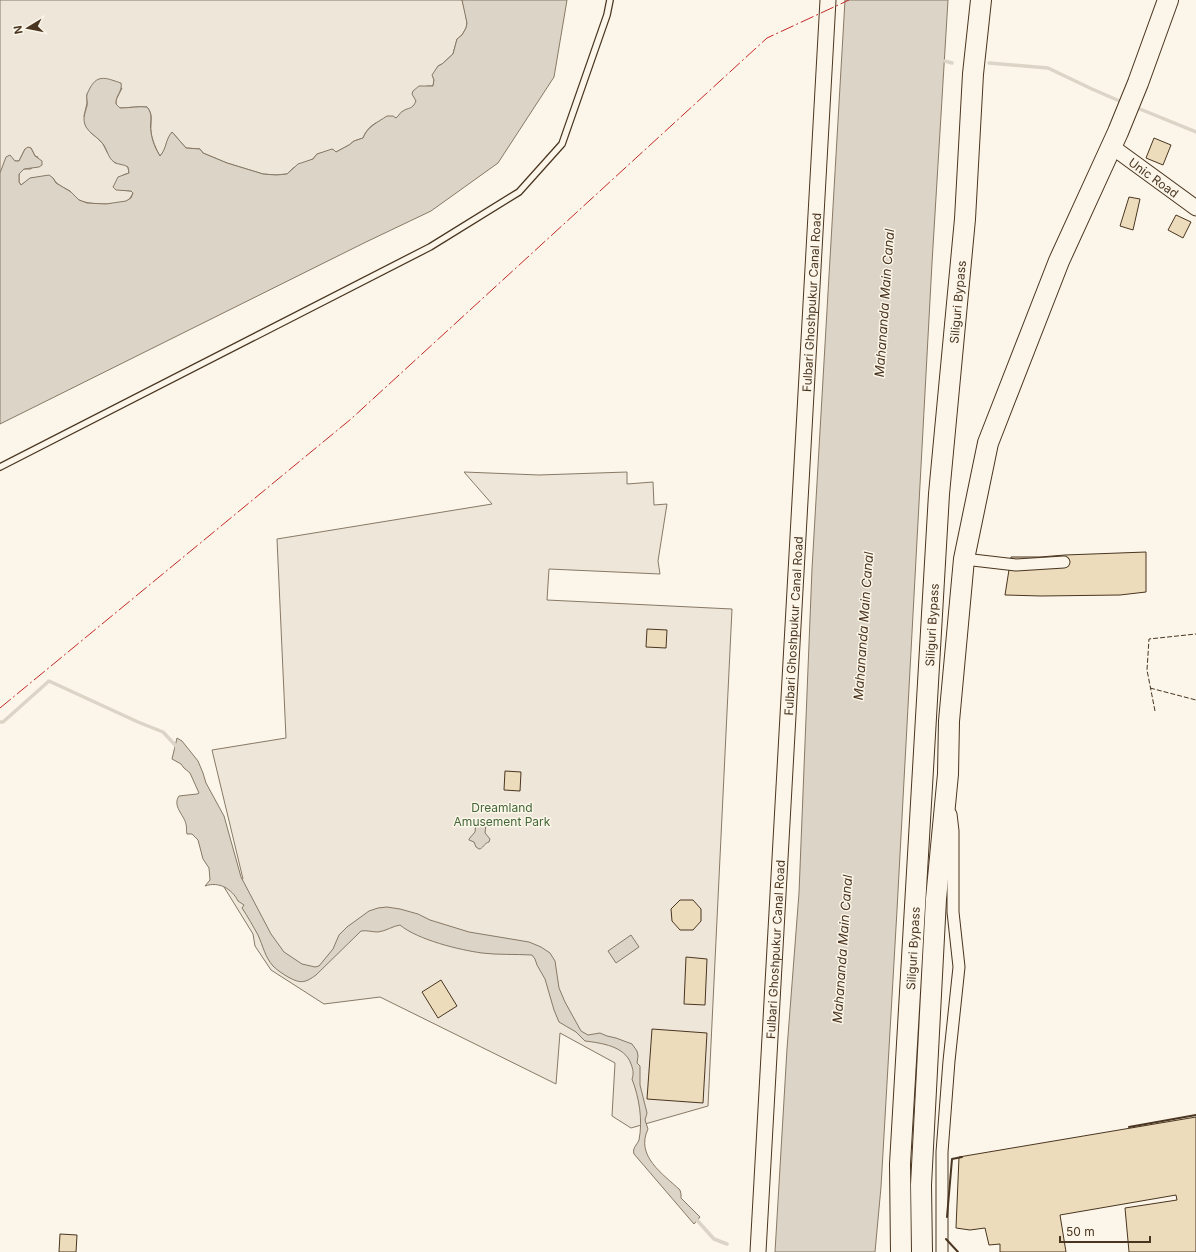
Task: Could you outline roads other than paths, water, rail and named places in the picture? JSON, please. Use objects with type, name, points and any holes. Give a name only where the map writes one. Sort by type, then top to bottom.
[{"type":"highway","name":"Siliguri Bypass","points":[[900,1247],[900,1164],[939,494],[965,219],[973,74],[982,0]]},
{"type":"highway","points":[[922,1247],[921,1185],[936,907],[948,774],[949,721],[964,559],[988,443],[1059,261],[1115,139],[1138,83],[1168,0]]},
{"type":"street","name":"Fulbari Ghoshpukur Canal Road","points":[[758,1252],[828,0]]},
{"type":"street","name":"Unic Road","points":[[1115,139],[1196,208]]},
{"type":"street","points":[[964,559],[1016,565],[1064,562]]},
{"type":"street","points":[[942,1247],[942,1152],[958,967],[953,912],[953,831],[948,774]]},
{"type":"lane","points":[[0,467],[430,247],[519,192],[562,144],[607,15],[610,0]]},
{"type":"water","points":[[462,0],[567,0],[554,77],[498,163],[431,211],[0,424],[0,173],[6,157],[10,155],[15,161],[19,161],[25,149],[28,147],[31,148],[35,156],[42,161],[42,165],[39,167],[24,169],[19,174],[19,182],[21,185],[30,178],[49,175],[56,183],[71,192],[79,200],[87,203],[106,204],[126,201],[131,198],[133,193],[131,191],[116,190],[113,187],[118,177],[129,173],[128,167],[112,160],[103,144],[90,132],[85,124],[84,119],[87,94],[96,80],[104,78],[121,83],[121,89],[116,101],[116,104],[120,108],[147,107],[151,116],[152,138],[160,156],[172,132],[186,148],[200,149],[203,153],[227,163],[263,174],[287,174],[298,164],[313,159],[317,154],[332,149],[336,152],[354,141],[363,138],[370,128],[380,120],[387,116],[393,116],[396,118],[402,112],[413,106],[416,101],[412,94],[413,91],[419,86],[433,86],[434,80],[432,75],[438,66],[453,54],[457,39],[462,35],[466,28],[467,23]]},
{"type":"water","name":"Mahananda Main Canal","points":[[845,0],[948,0],[881,1187],[875,1252],[775,1252],[787,1049],[799,893],[812,569]]},
{"type":"water","points":[[177,738],[182,741],[198,761],[206,783],[224,816],[241,877],[271,934],[284,952],[302,964],[315,967],[319,966],[333,949],[339,935],[347,927],[369,911],[387,907],[418,914],[430,920],[469,932],[529,942],[550,953],[555,961],[559,988],[581,1031],[588,1035],[600,1033],[616,1038],[632,1044],[637,1051],[637,1063],[640,1066],[640,1085],[647,1113],[645,1120],[648,1129],[645,1139],[645,1148],[653,1164],[680,1190],[681,1198],[700,1217],[694,1224],[634,1154],[634,1148],[639,1140],[641,1125],[637,1093],[632,1079],[633,1070],[628,1058],[624,1053],[612,1046],[585,1041],[576,1032],[559,1022],[545,979],[532,955],[488,954],[473,952],[428,940],[400,925],[378,932],[361,931],[316,975],[303,982],[284,975],[270,963],[258,935],[242,908],[244,905],[238,901],[229,890],[220,885],[205,886],[210,880],[209,868],[203,859],[198,840],[192,834],[187,834],[186,824],[177,803],[179,796],[199,793],[190,773],[181,764],[172,759]]},
{"type":"water","points":[[480,819],[486,824],[485,833],[490,839],[489,842],[479,849],[476,847],[474,842],[469,839],[475,832],[476,822]]},
{"type":"water","points":[[631,935],[639,947],[616,963],[608,951]]},
{"type":"waterway","points":[[945,61],[952,63]]},
{"type":"waterway","points":[[989,63],[1048,68],[1124,103]]},
{"type":"waterway","points":[[1135,107],[1196,132]]},
{"type":"waterway","points":[[0,722],[3,722],[49,681],[163,732],[178,748]]},
{"type":"waterway","points":[[695,1218],[714,1239],[727,1244]]},
{"type":"park label","name":"Dreamland Amusement Park","points":[[502,814]]}]
